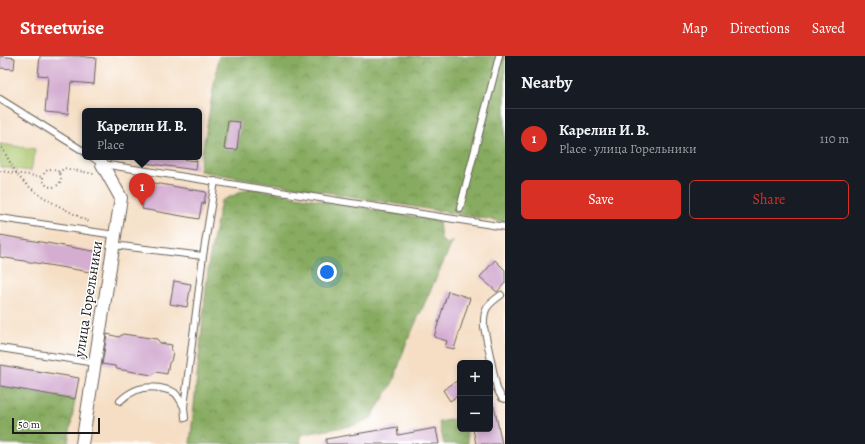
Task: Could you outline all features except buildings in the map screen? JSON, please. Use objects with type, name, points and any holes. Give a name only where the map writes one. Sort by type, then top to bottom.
[{"type":"street","name":"улица Горельники","points":[[82,444],[121,198],[97,160]]},
{"type":"lane","points":[[460,208],[499,56]]},
{"type":"lane","points":[[0,98],[82,150]]},
{"type":"lane","points":[[97,160],[215,181],[505,227]]},
{"type":"lane","points":[[185,418],[184,406],[202,256],[215,181]]},
{"type":"lane","points":[[0,218],[202,256]]},
{"type":"lane","points":[[501,295],[489,304],[484,318],[484,327],[497,389],[502,398],[505,399]]},
{"type":"lane","points":[[0,348],[95,363]]},
{"type":"lane","points":[[120,401],[127,394],[139,389],[153,386],[174,392],[184,406]]},
{"type":"path","points":[[0,144],[16,173],[39,194],[93,224]]},
{"type":"path","points":[[59,173],[64,168],[109,177]]},
{"type":"path","points":[[54,169],[59,173],[60,179],[54,186],[51,186],[46,184],[43,177],[48,170],[54,169]]},
{"type":"path","points":[[0,171],[43,177]]},
{"type":"green space","points":[[219,56],[505,56],[505,222],[199,171]]},
{"type":"green space","points":[[0,144],[35,149],[31,171],[0,167]]},
{"type":"green space","points":[[250,188],[439,221],[441,240],[448,244],[453,241],[406,344],[393,382],[371,418],[355,425],[300,435],[301,444],[190,444],[209,260],[221,201]]},
{"type":"green space","points":[[0,386],[75,399],[68,444],[0,444]]},
{"type":"green space","points":[[457,419],[457,432],[466,432],[468,444],[444,444],[439,422]]},
{"type":"place","name":"Карелин И. В.","points":[[142,206]]}]
